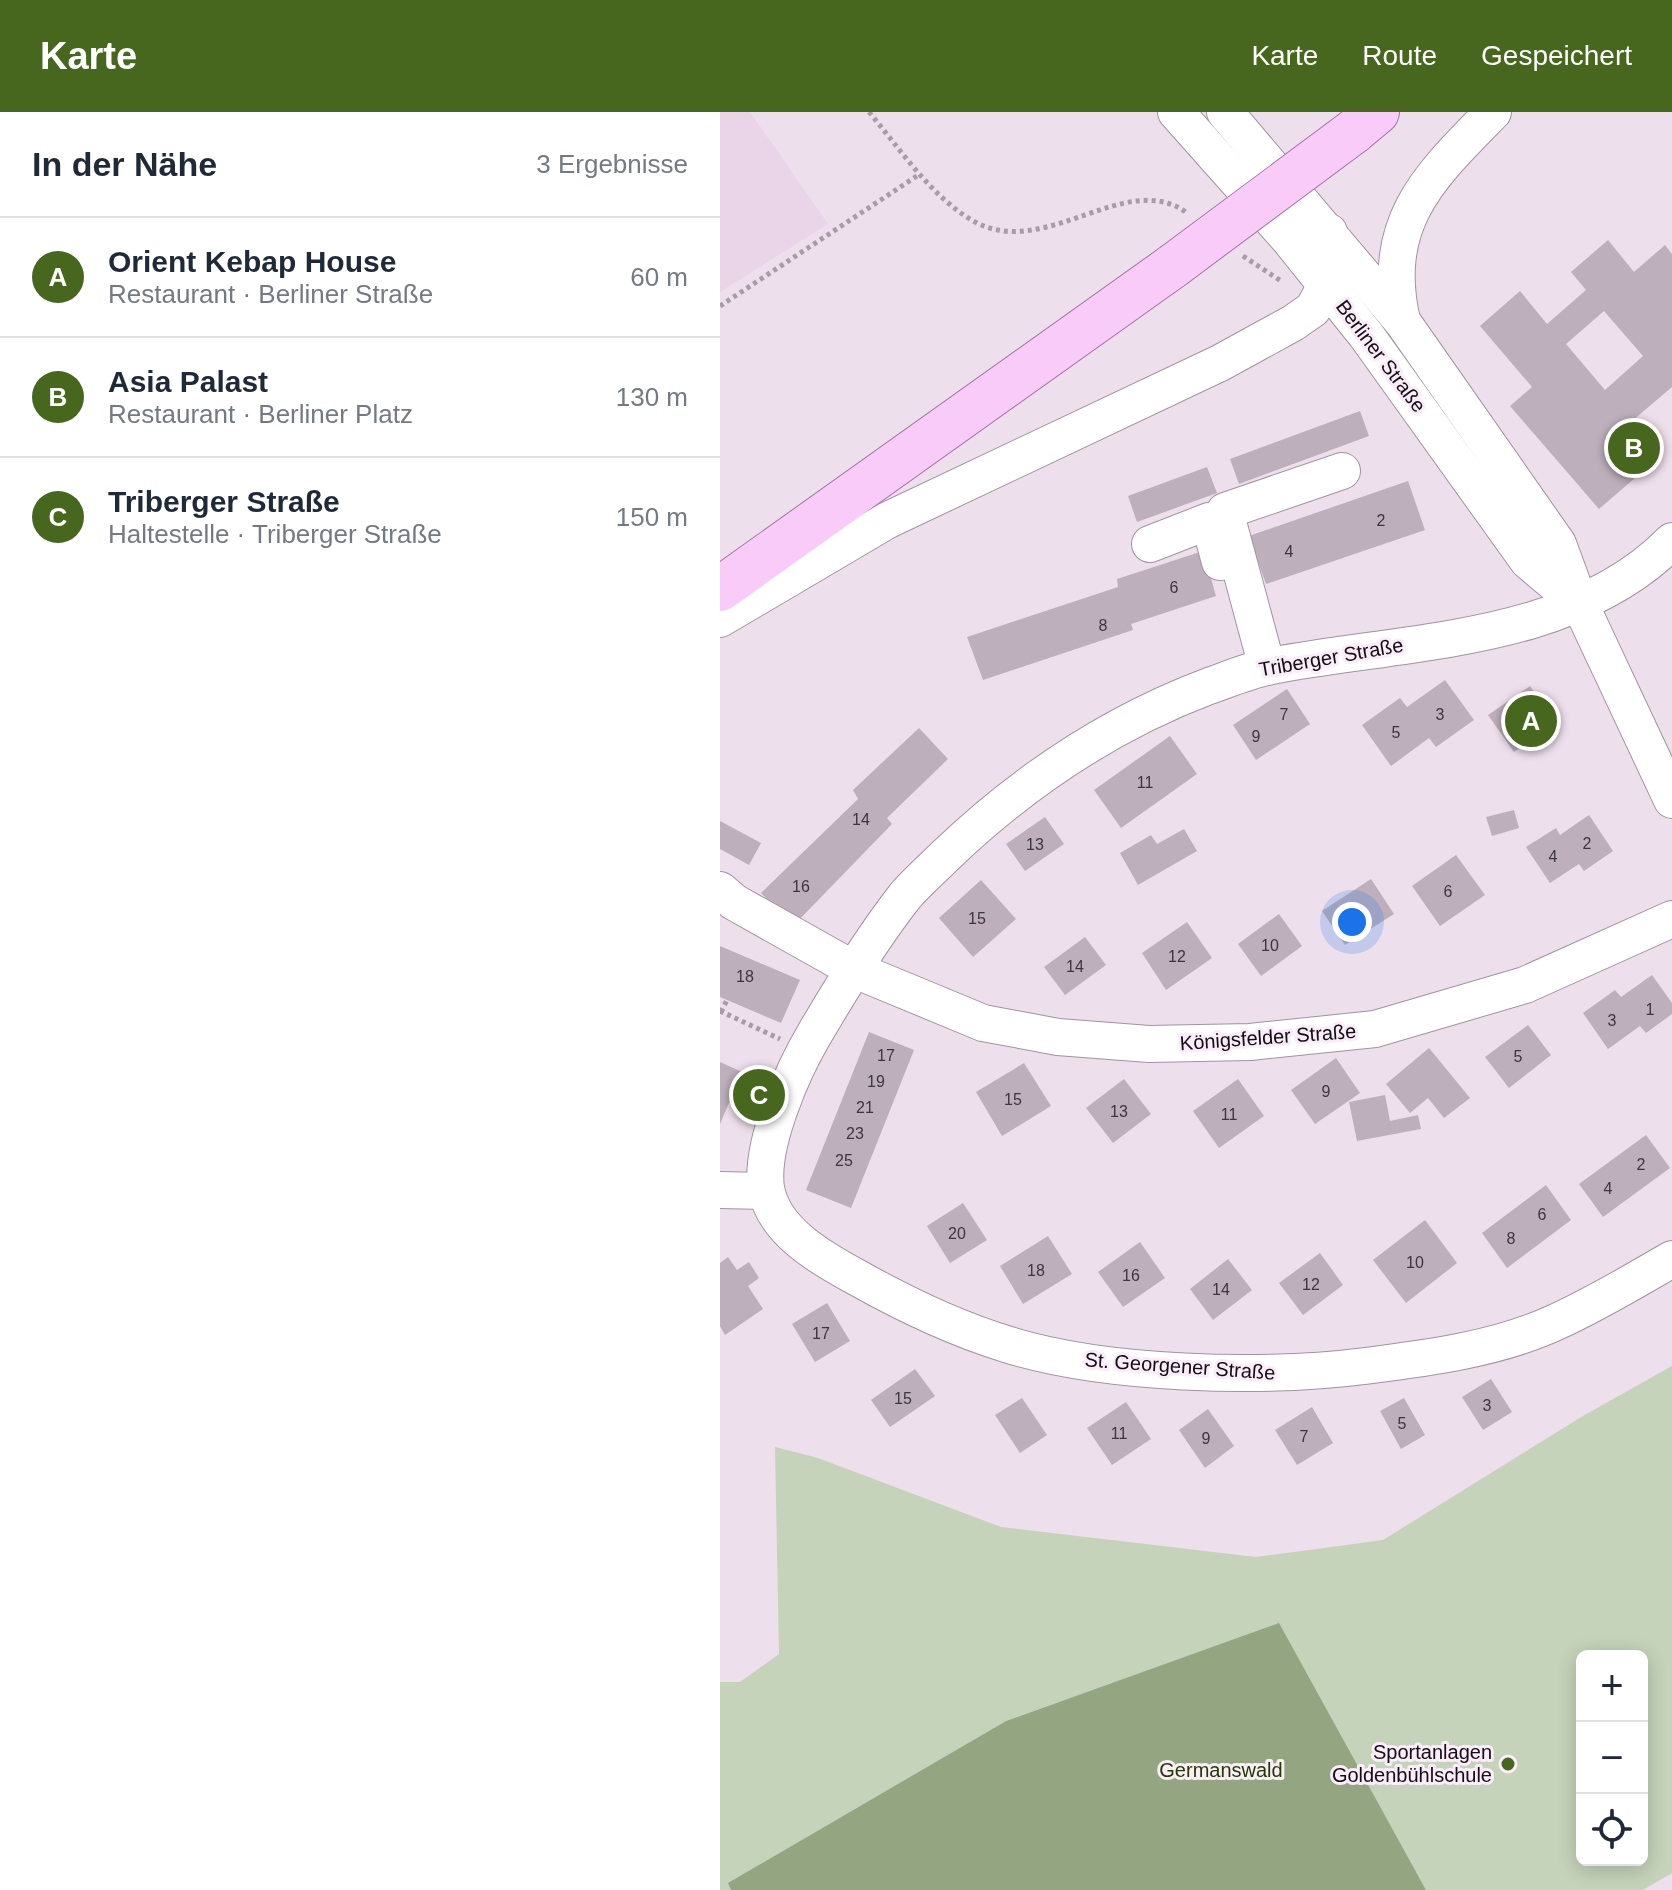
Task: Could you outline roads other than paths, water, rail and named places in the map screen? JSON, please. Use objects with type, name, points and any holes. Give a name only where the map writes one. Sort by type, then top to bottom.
[{"type":"main road","points":[[720,589],[1173,266],[1365,122]]},
{"type":"street","name":"Berliner Straße","points":[[1176,112],[1366,335],[1528,561],[1580,604]]},
{"type":"street","name":"Berliner Straße","points":[[1225,112],[1402,321],[1558,544],[1580,604],[1672,800]]},
{"type":"street","points":[[1402,321],[1395,291],[1395,261],[1400,234],[1411,207],[1438,168],[1493,112]]},
{"type":"street","points":[[720,619],[888,520],[1220,363],[1313,309],[1326,285],[1330,259],[1329,232]]},
{"type":"street","points":[[1220,363],[1296,336],[1328,329],[1366,335]]},
{"type":"street","points":[[1259,669],[1225,511],[1342,471]]},
{"type":"street","points":[[1150,544],[1209,521],[1259,669]]},
{"type":"street","name":"Triberger Straße","points":[[766,1191],[767,1152],[806,1051],[855,970],[907,894],[996,807],[1051,767],[1120,726],[1181,697],[1259,669],[1491,629],[1580,604],[1619,582],[1672,541]]},
{"type":"street","name":"Königsfelder Straße","points":[[720,890],[734,902],[855,970],[983,1023],[1058,1037],[1149,1044],[1250,1042],[1375,1029],[1525,985],[1672,919]]},
{"type":"street","points":[[720,1190],[766,1191]]},
{"type":"street","name":"St. Georgener Straße","points":[[766,1191],[783,1225],[823,1259],[945,1322],[1008,1345],[1073,1359],[1169,1370],[1283,1374],[1365,1366],[1473,1348],[1552,1324],[1672,1259]]},
{"type":"place","name":"Asia Palast","points":[[1634,448]]},
{"type":"place","name":"Orient Kebap House","points":[[1531,721]]},
{"type":"place","name":"Triberger Straße","points":[[759,1095]]},
{"type":"place","name":"Sportanlagen Goldenbühlschule","points":[[1508,1764]]},
{"type":"park label","name":"Germanswald","points":[[1221,1770]]}]
